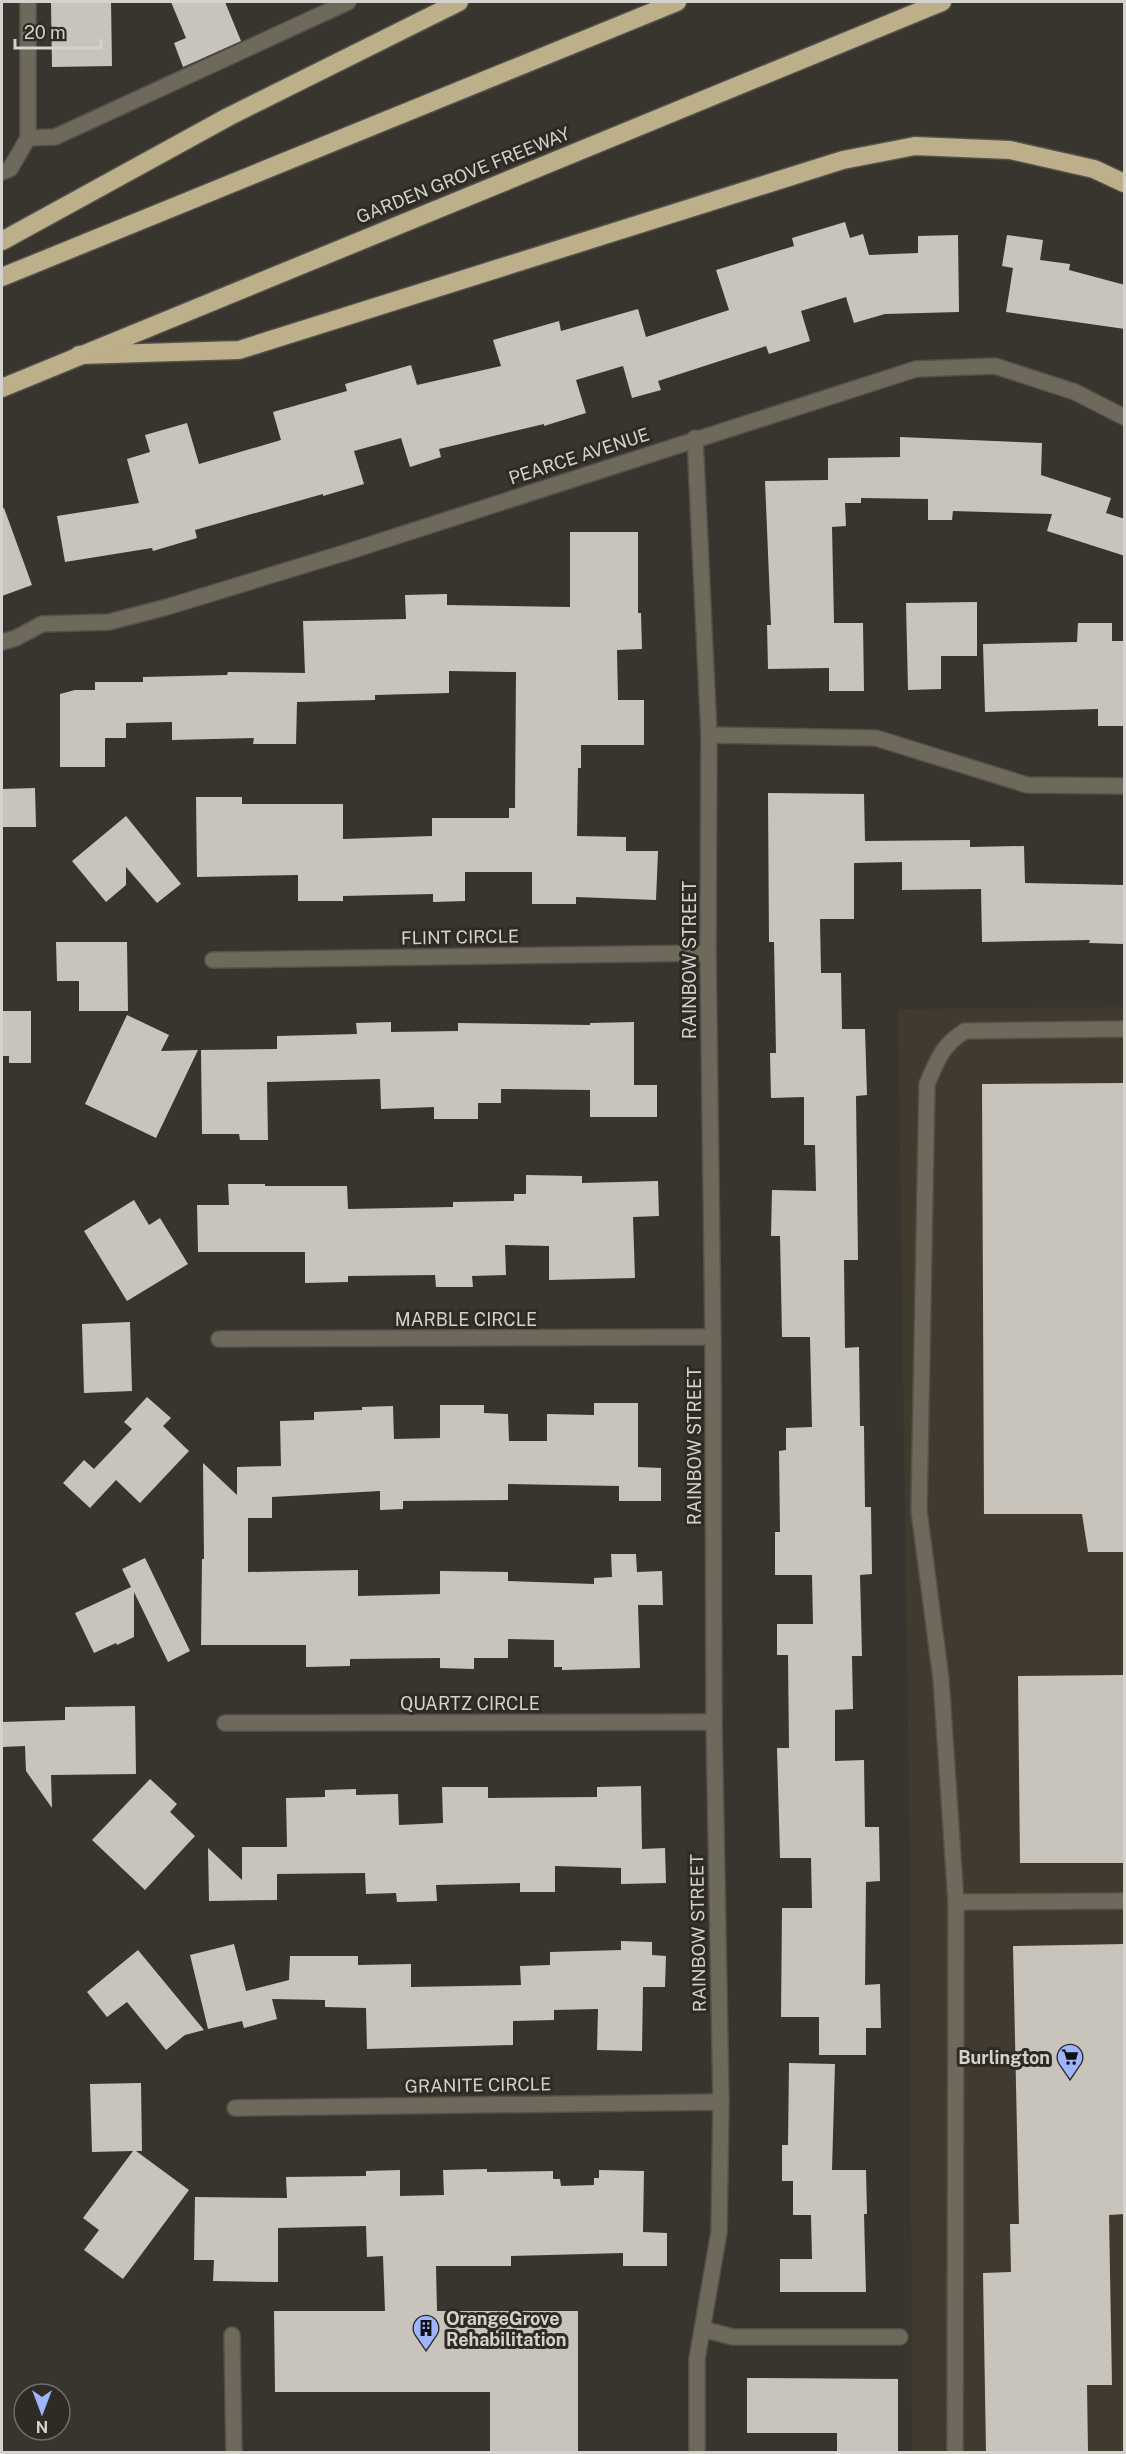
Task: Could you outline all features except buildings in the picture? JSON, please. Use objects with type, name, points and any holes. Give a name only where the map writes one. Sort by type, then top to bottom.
[{"type":"highway","points":[[2,241],[228,117],[459,2]]},
{"type":"highway","points":[[2,277],[677,2]]},
{"type":"highway","name":"GARDEN GROVE FREEWAY","points":[[2,388],[942,2]]},
{"type":"highway","points":[[80,355],[239,351],[843,160],[915,146],[1010,150],[1094,169],[1125,183]]},
{"type":"street","points":[[2,172],[10,168],[28,138],[28,2]]},
{"type":"street","points":[[28,138],[55,137],[348,2]]},
{"type":"street","name":"PEARCE AVENUE","points":[[2,642],[16,638],[42,624],[109,622],[167,607],[344,553],[695,438],[916,369],[995,366],[1075,392],[1125,417]]},
{"type":"street","name":"RAINBOW STREET","points":[[695,438],[709,735],[708,953],[713,1337],[714,1722],[721,2102],[719,2232],[697,2359],[698,2452]]},
{"type":"street","points":[[709,735],[876,738],[1028,785],[1125,786]]},
{"type":"street","name":"FLINT CIRCLE","points":[[213,960],[708,953]]},
{"type":"street","points":[[955,2452],[956,1902],[941,1679],[920,1511],[927,1084],[940,1053],[952,1039],[965,1031],[1125,1029]]},
{"type":"street","name":"MARBLE CIRCLE","points":[[219,1339],[713,1337]]},
{"type":"street","name":"QUARTZ CIRCLE","points":[[225,1723],[714,1722]]},
{"type":"street","points":[[956,1902],[1125,1901]]},
{"type":"street","name":"GRANITE CIRCLE","points":[[235,2108],[721,2102]]},
{"type":"street","points":[[702,2329],[733,2337],[900,2337]]},
{"type":"street","points":[[232,2335],[234,2452]]},
{"type":"shaded area","points":[[1124,1007],[1124,2452],[912,2452],[910,1869],[898,1009]]},
{"type":"place","name":"Burlington","points":[[1070,2080]]},
{"type":"place","name":"OrangeGrove Rehabilitation","points":[[426,2351]]}]
